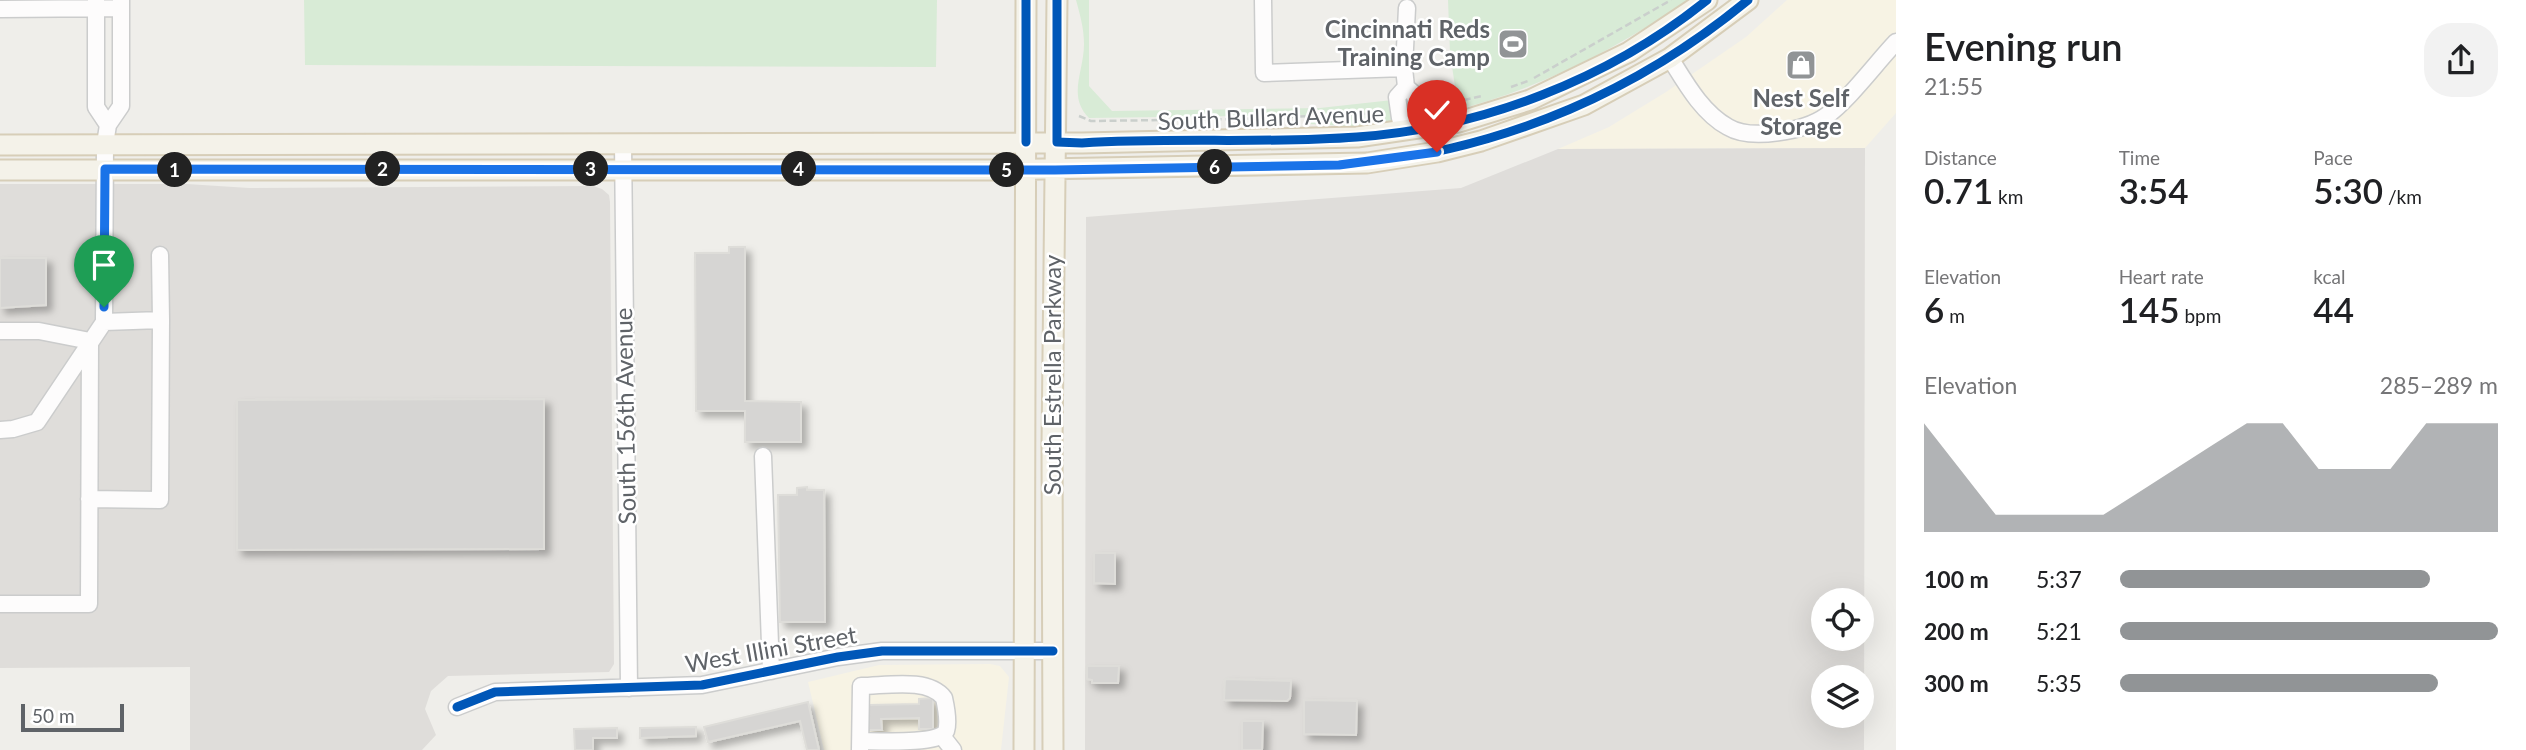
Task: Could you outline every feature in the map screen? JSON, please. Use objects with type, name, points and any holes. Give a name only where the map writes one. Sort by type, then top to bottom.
[{"type":"main road","name":"South Estrella Parkway","points":[[1024,750],[1026,0]]},
{"type":"main road","name":"South Estrella Parkway","points":[[1053,750],[1057,0]]},
{"type":"main road","name":"South Bullard Avenue","points":[[0,145],[107,135],[623,144],[1326,139],[1493,112],[1570,83],[1629,52],[1707,0]]},
{"type":"main road","name":"South Bullard Avenue","points":[[0,170],[1055,170],[1339,165],[1437,152],[1506,133],[1584,105],[1670,58],[1748,0]]},
{"type":"street","points":[[1263,0],[1264,74],[1404,68]]},
{"type":"street","points":[[96,4],[96,107],[107,135]]},
{"type":"street","points":[[0,9],[121,4],[121,106],[107,135],[105,169],[104,322],[37,422],[13,429],[0,429]]},
{"type":"street","points":[[1407,8],[1404,68],[1406,87],[1397,97],[1400,117],[1412,125]]},
{"type":"street","points":[[1670,58],[1689,88],[1728,128],[1746,132],[1780,133],[1827,116],[1896,42]]},
{"type":"street","name":"South 156th Avenue","points":[[623,144],[629,688]]},
{"type":"street","points":[[89,499],[160,500],[160,255]]},
{"type":"street","points":[[104,322],[161,320]]},
{"type":"street","points":[[0,331],[39,331],[90,341]]},
{"type":"street","points":[[0,604],[89,604],[90,341]]},
{"type":"street","points":[[763,456],[771,671]]},
{"type":"street","name":"West Illini Street","points":[[457,707],[495,692],[702,685],[838,657],[882,652],[1053,650]]},
{"type":"street","points":[[861,686],[923,686],[936,690],[944,698],[946,730],[942,736],[930,740],[860,746],[861,686]]},
{"type":"street","points":[[942,736],[953,750]]},
{"type":"shaded area","name":"Nest Self Storage","points":[[1787,0],[1896,0],[1896,113],[1865,148],[1558,149],[1609,127],[1666,92],[1746,37]]},
{"type":"shaded area","points":[[1865,148],[1864,588],[1811,588],[1811,651],[1864,651],[1864,665],[1811,665],[1811,728],[1864,728],[1864,750],[1085,750],[1086,217],[1461,188],[1558,149]]},
{"type":"shaded area","points":[[0,184],[187,184],[249,188],[593,186],[602,189],[609,195],[610,202],[614,664],[609,672],[448,676],[431,691],[425,709],[436,735],[422,750],[190,750],[190,667],[0,668]]},
{"type":"shaded area","points":[[879,665],[1000,666],[1009,677],[1001,750],[824,750],[808,682]]},
{"type":"green space","points":[[304,0],[937,0],[936,67],[305,65]]},
{"type":"green space","points":[[1076,0],[1089,0],[1089,86],[1112,111],[1320,108],[1456,93],[1450,53],[1448,0],[1688,0],[1614,46],[1537,83],[1456,110],[1413,119],[1354,126],[1306,124],[1305,115],[1089,118],[1082,110],[1078,92],[1084,44]]},
{"type":"building","points":[[729,247],[745,247],[745,401],[801,402],[801,442],[745,442],[745,411],[696,411],[695,253],[729,253]]},
{"type":"building","points":[[0,258],[46,258],[46,305],[0,308]]},
{"type":"building","points":[[544,399],[544,549],[237,550],[237,400]]},
{"type":"building","points":[[807,487],[807,490],[824,490],[825,622],[780,622],[778,495],[797,495],[797,488]]},
{"type":"building","points":[[1094,553],[1115,553],[1115,584],[1094,583]]},
{"type":"building","points":[[1087,666],[1119,666],[1118,683],[1092,683],[1092,680],[1087,679]]},
{"type":"building","points":[[1225,679],[1291,681],[1290,698],[1287,701],[1224,700]]},
{"type":"building","points":[[933,698],[933,729],[919,729],[919,718],[881,719],[882,730],[868,730],[868,705],[919,704],[919,699]]},
{"type":"building","points":[[1304,700],[1357,701],[1356,735],[1304,734]]},
{"type":"building","points":[[808,702],[819,750],[807,750],[800,721],[708,742],[704,727]]},
{"type":"building","points":[[1242,721],[1263,721],[1262,750],[1242,750]]},
{"type":"building","points":[[696,727],[696,736],[640,738],[640,728]]},
{"type":"building","points":[[617,728],[617,738],[593,738],[593,750],[575,750],[574,729]]},
{"type":"cycle path","points":[[1026,0],[1026,142]]},
{"type":"cycle path","points":[[1057,0],[1057,142],[1082,143],[1323,139],[1404,132],[1451,123],[1497,111],[1586,76],[1669,28],[1707,0]]},
{"type":"cycle path","points":[[1055,170],[1354,164],[1420,155],[1471,143],[1521,128],[1617,87],[1706,32],[1748,0]]},
{"type":"cycle path","points":[[457,707],[495,692],[702,685],[838,657],[882,651],[1053,651]]},
{"type":"place","name":"Cincinnati Reds Training Camp","points":[[1513,44]]},
{"type":"place","name":"Nest Self Storage","points":[[1801,65]]},
{"type":"route","points":[[104,307],[105,169],[1055,170],[1339,165],[1437,152]]}]
